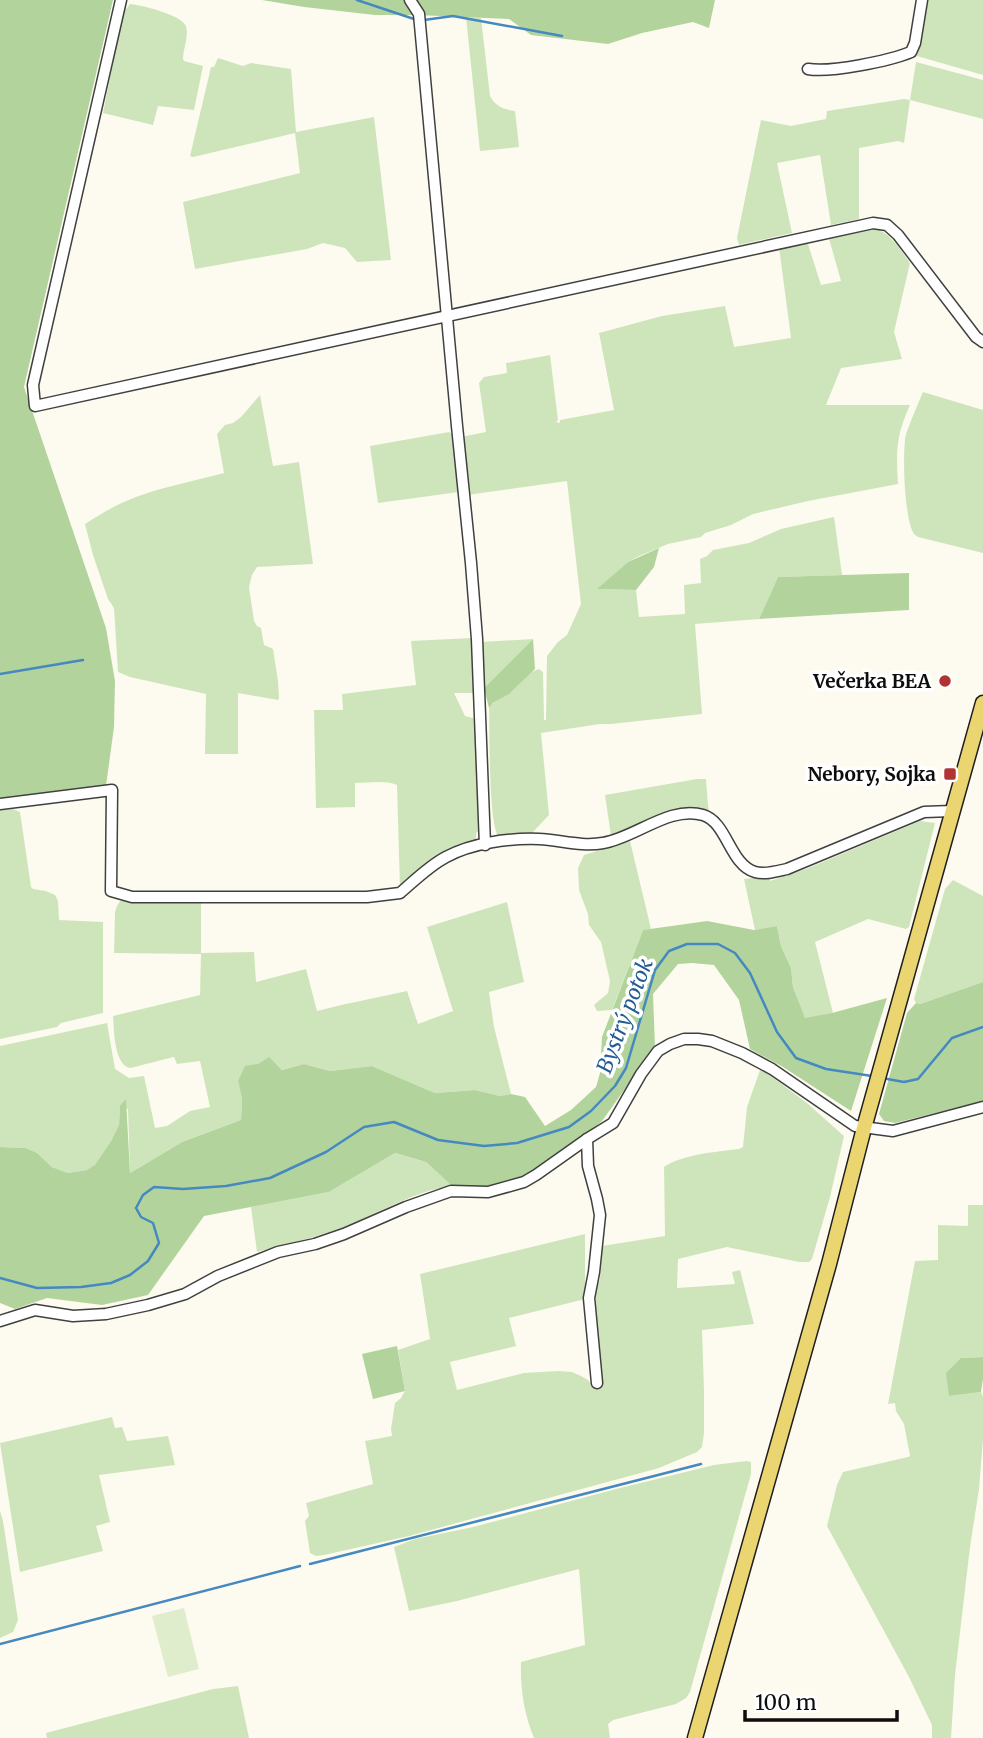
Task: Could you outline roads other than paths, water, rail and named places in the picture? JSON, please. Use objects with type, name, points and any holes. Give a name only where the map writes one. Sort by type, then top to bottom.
[{"type":"main road","points":[[695,1738],[983,703]]},
{"type":"street","points":[[121,0],[33,385],[35,406],[873,223],[887,225],[898,235],[976,337],[983,342]]},
{"type":"street","points":[[410,0],[419,14],[472,576],[485,845]]},
{"type":"street","points":[[807,69],[818,71],[911,52],[922,0]]},
{"type":"street","points":[[0,804],[112,790],[111,891],[132,897],[393,895],[400,893],[444,858],[463,850],[513,840],[537,839],[600,844],[682,813],[706,815],[716,823],[736,857],[744,865],[754,872],[768,873],[787,869],[924,812],[952,811]]},
{"type":"street","points":[[0,1321],[35,1310],[74,1316],[106,1314],[148,1305],[185,1294],[218,1276],[278,1252],[344,1234],[451,1191],[488,1192],[524,1182],[613,1123],[641,1074],[658,1051],[684,1039],[712,1041],[742,1053],[772,1069],[855,1126],[893,1131],[983,1108]]},
{"type":"street","points":[[587,1139],[588,1166],[600,1215],[589,1298],[597,1383]]},
{"type":"waterway","points":[[357,0],[414,19]]},
{"type":"waterway","points":[[424,20],[453,16],[562,36]]},
{"type":"waterway","points":[[0,674],[83,660]]},
{"type":"waterway","name":"Bystrý potok","points":[[0,1278],[37,1288],[111,1283],[130,1275],[148,1261],[159,1243],[153,1223],[141,1217],[136,1208],[143,1195],[154,1187],[183,1189],[226,1186],[270,1178],[326,1152],[364,1127],[394,1122],[438,1140],[484,1146],[517,1143],[569,1127],[591,1111],[615,1086],[626,1068],[655,970],[669,951],[687,944],[718,944],[735,953],[750,973],[777,1032],[796,1058],[826,1069],[872,1076]]},
{"type":"waterway","name":"Bystrý potok","points":[[882,1078],[904,1082],[918,1079],[952,1038],[983,1027]]},
{"type":"waterway","points":[[310,1564],[701,1464]]},
{"type":"waterway","points":[[0,1644],[300,1566]]},
{"type":"place","name":"Večerka BEA","points":[[945,681]]},
{"type":"place","name":"Nebory, Sojka","points":[[950,774]]}]
